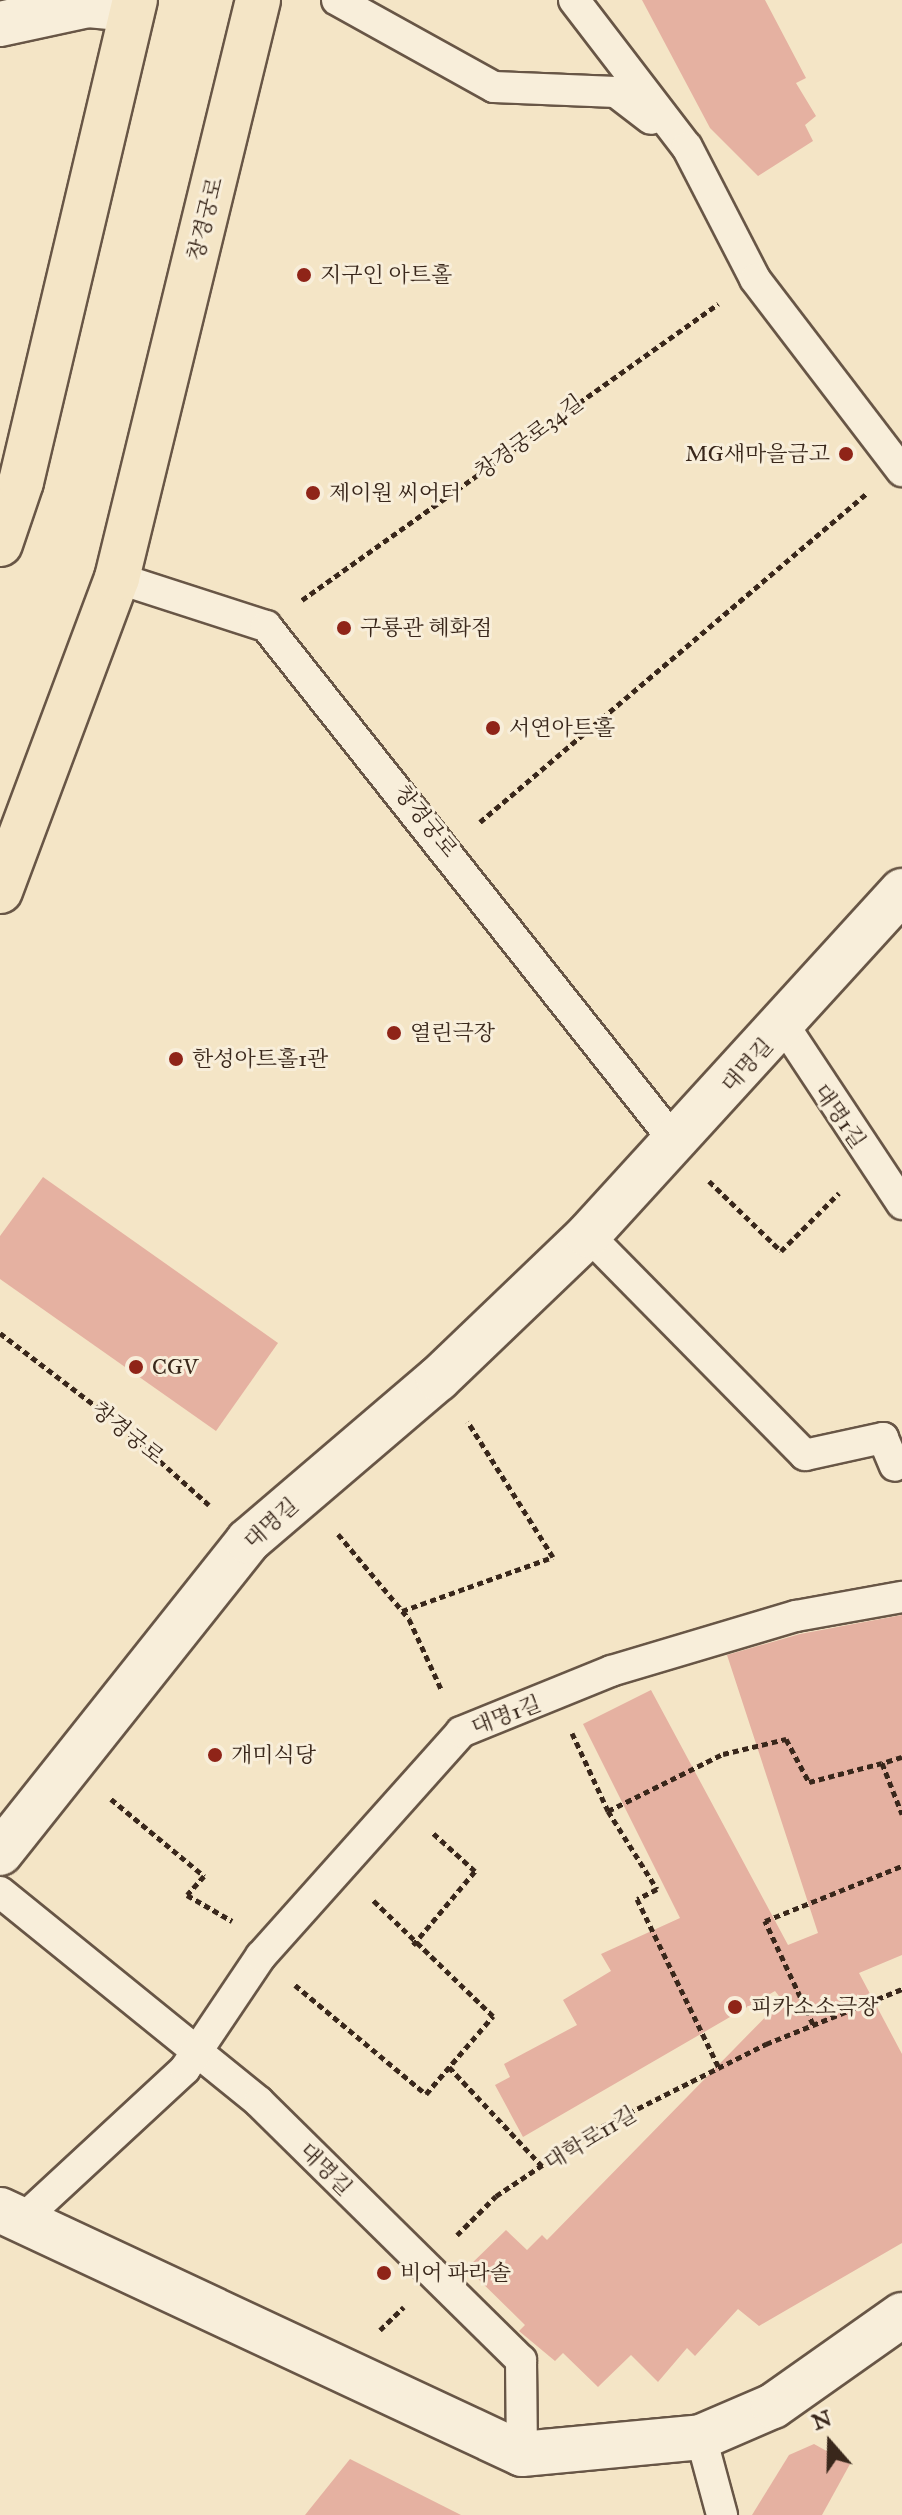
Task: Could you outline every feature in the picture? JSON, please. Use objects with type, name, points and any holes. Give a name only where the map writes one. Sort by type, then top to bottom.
[{"type":"main road","name":"창경궁로","points":[[0,891],[117,578],[258,0]]},
{"type":"main road","points":[[0,544],[21,482],[134,4]]},
{"type":"street","points":[[0,24],[88,5],[134,4]]},
{"type":"street","name":"대명길","points":[[0,1853],[248,1541],[438,1379],[588,1235],[675,1145],[902,891]]},
{"type":"street","points":[[11,2215],[522,2454],[701,2437],[773,2406],[902,2315]]},
{"type":"lane","points":[[337,0],[494,87],[616,92],[687,147]]},
{"type":"lane","points":[[574,0],[687,147],[755,279],[900,469]]},
{"type":"lane","points":[[117,578],[266,626]]},
{"type":"lane","name":"창경궁로","points":[[266,626],[449,848],[675,1145]]},
{"type":"lane","name":"대명1길","points":[[783,1024],[902,1204]]},
{"type":"lane","points":[[588,1235],[805,1455],[883,1438],[900,1471]]},
{"type":"lane","name":"대명1길","points":[[11,2215],[185,2069],[194,2048],[266,1950],[461,1732],[611,1671],[796,1616],[902,1597]]},
{"type":"lane","name":"대명길","points":[[0,1892],[194,2048],[269,2113],[424,2269],[521,2360],[522,2454]]},
{"type":"lane","points":[[701,2437],[722,2515]]},
{"type":"path","name":"창경궁로34길","points":[[266,626],[755,279]]},
{"type":"path","points":[[449,848],[900,469]]},
{"type":"path","points":[[675,1145],[781,1251],[871,1161]]},
{"type":"path","name":"창경궁로","points":[[0,1333],[115,1421],[248,1541]]},
{"type":"path","points":[[402,1611],[553,1557],[523,1517],[510,1480],[438,1379]]},
{"type":"path","points":[[305,1493],[402,1611],[461,1732]]},
{"type":"path","points":[[555,1696],[608,1811],[657,1889],[637,1899],[719,2068]]},
{"type":"path","points":[[608,1811],[723,1754],[786,1739],[809,1782],[902,1757]]},
{"type":"path","points":[[882,1763],[902,1814]]},
{"type":"path","points":[[70,1766],[204,1876],[187,1895],[266,1950],[426,2094],[493,2016],[413,1945],[343,1867]]},
{"type":"path","points":[[400,1803],[475,1871],[413,1945]]},
{"type":"path","points":[[813,2024],[765,1921],[902,1866]]},
{"type":"path","name":"대학로11길","points":[[335,2364],[400,2314],[424,2269],[496,2196],[593,2131],[813,2024],[902,1989]]},
{"type":"path","points":[[449,2067],[542,2166]]},
{"type":"building","points":[[642,0],[765,0],[806,78],[796,83],[816,116],[805,125],[813,141],[758,176],[710,128]]},
{"type":"building","points":[[43,1177],[278,1343],[216,1431],[0,1279],[0,1236]]},
{"type":"building","points":[[902,1615],[902,1955],[859,1973],[902,2054],[902,2243],[759,2326],[738,2309],[695,2356],[687,2348],[658,2382],[631,2355],[598,2387],[563,2353],[555,2361],[519,2331],[525,2325],[467,2268],[506,2230],[527,2250],[542,2235],[547,2240],[782,2000],[775,1991],[523,2137],[495,2085],[510,2077],[504,2064],[577,2025],[563,2000],[611,1971],[601,1954],[680,1918],[583,1724],[651,1690],[788,1945],[818,1933],[727,1655],[800,1634]]},
{"type":"building","points":[[814,2444],[850,2464],[822,2515],[752,2515],[789,2455]]},
{"type":"building","points":[[350,2459],[461,2515],[305,2515]]},
{"type":"place","name":"지구인 아트홀","points":[[304,275]]},
{"type":"place","name":"MG새마을금고","points":[[846,454]]},
{"type":"place","name":"제이원 씨어터","points":[[313,493]]},
{"type":"place","name":"구룡관 혜화점","points":[[344,628]]},
{"type":"place","name":"서연아트홀","points":[[493,728]]},
{"type":"place","name":"열린극장","points":[[394,1033]]},
{"type":"place","name":"한성아트홀1관","points":[[176,1059]]},
{"type":"place","name":"CGV","points":[[136,1367]]},
{"type":"place","name":"개미식당","points":[[215,1755]]},
{"type":"place","name":"피카소소극장","points":[[735,2007]]},
{"type":"place","name":"비어 파라솔","points":[[384,2273]]}]
